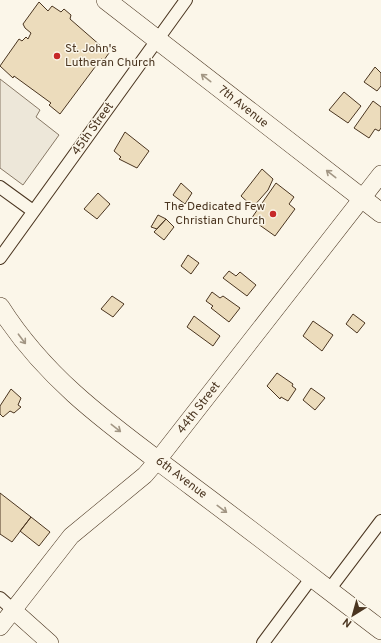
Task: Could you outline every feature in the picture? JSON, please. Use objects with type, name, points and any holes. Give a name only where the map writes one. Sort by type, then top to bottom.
[{"type":"main road","name":"7th Avenue","points":[[106,0],[381,213]]},
{"type":"main road","name":"6th Avenue","points":[[0,307],[26,344],[57,380],[157,461],[381,630]]},
{"type":"street","name":"45th Street","points":[[0,258],[186,0]]},
{"type":"street","name":"44th Street","points":[[0,627],[6,604],[71,536],[145,475],[157,461],[381,174]]},
{"type":"street","points":[[0,187],[33,211]]},
{"type":"street","points":[[329,590],[381,521]]},
{"type":"street","points":[[263,643],[312,577]]},
{"type":"street","points":[[6,604],[50,643]]},
{"type":"shaded area","points":[[0,79],[40,110],[36,117],[59,135],[23,185],[0,168]]},
{"type":"building","name":"St. John's Lutheran Church","points":[[39,2],[48,11],[52,6],[61,12],[64,9],[71,15],[70,19],[109,53],[104,60],[101,59],[60,114],[49,105],[51,103],[14,76],[13,78],[0,66],[19,39],[22,41],[26,37],[28,39],[31,33],[23,24]]},
{"type":"building","points":[[375,67],[381,73],[381,86],[377,91],[364,82]]},
{"type":"building","points":[[344,92],[361,106],[348,123],[329,110]]},
{"type":"building","points":[[373,101],[381,107],[381,128],[379,131],[375,129],[369,138],[354,128]]},
{"type":"building","points":[[125,132],[149,151],[137,168],[119,159],[121,157],[114,151]]},
{"type":"building","points":[[262,169],[273,179],[268,190],[253,207],[241,196]]},
{"type":"building","points":[[181,183],[192,193],[185,204],[173,195]]},
{"type":"building","name":"The Dedicated Few Christian Church","points":[[276,183],[294,197],[289,204],[295,209],[275,236],[251,219]]},
{"type":"building","points":[[98,193],[110,204],[97,219],[84,209]]},
{"type":"building","points":[[158,215],[166,219],[157,229],[151,227]]},
{"type":"building","points":[[166,219],[174,227],[164,240],[154,232]]},
{"type":"building","points":[[188,255],[199,263],[191,274],[181,266]]},
{"type":"building","points":[[229,271],[236,276],[240,272],[256,285],[247,296],[223,278]]},
{"type":"building","points":[[212,292],[220,298],[223,296],[240,308],[229,322],[211,308],[213,306],[206,301]]},
{"type":"building","points":[[112,296],[124,304],[113,317],[101,309]]},
{"type":"building","points":[[353,314],[365,323],[357,333],[346,324]]},
{"type":"building","points":[[194,316],[220,336],[213,346],[187,327]]},
{"type":"building","points":[[313,321],[333,335],[322,351],[303,336]]},
{"type":"building","points":[[277,373],[293,384],[292,386],[296,389],[288,401],[281,397],[280,399],[267,386]]},
{"type":"building","points":[[311,388],[325,398],[315,410],[303,400]]},
{"type":"building","points":[[11,389],[21,398],[18,405],[21,407],[14,413],[10,411],[3,417],[0,414],[0,406]]},
{"type":"building","points":[[0,493],[31,517],[12,542],[0,534]]},
{"type":"building","points":[[31,517],[50,532],[39,546],[20,531]]},
{"type":"place","name":"St. John's Lutheran Church","points":[[57,56]]},
{"type":"place","name":"The Dedicated Few Christian Church","points":[[273,214]]}]
